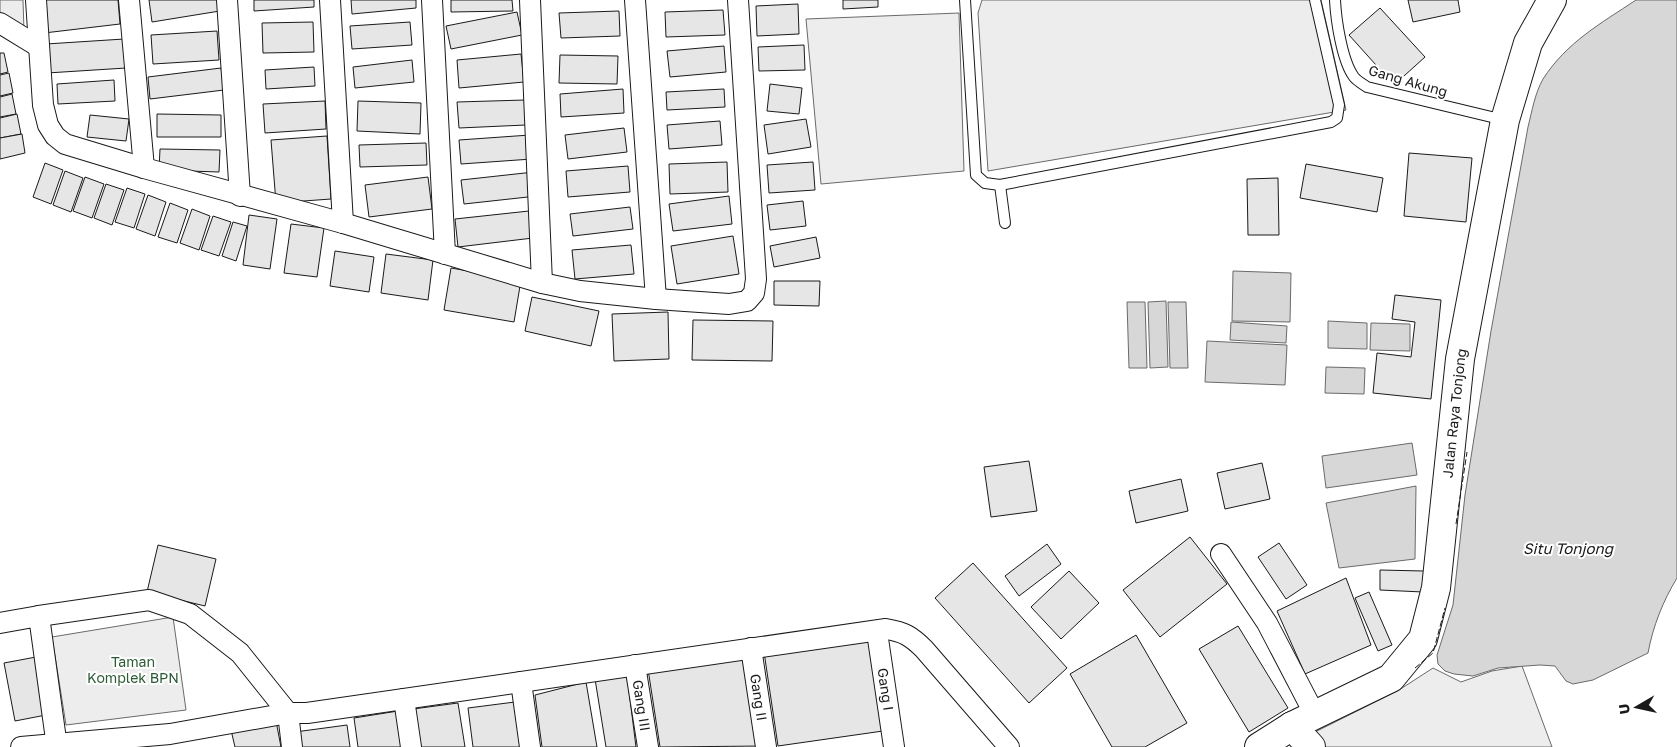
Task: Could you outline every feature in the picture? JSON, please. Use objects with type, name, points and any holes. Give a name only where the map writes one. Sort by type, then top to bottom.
[{"type":"main road","name":"Jalan Raya Tonjong","points":[[1259,747],[1303,720],[1391,678],[1423,639],[1436,588],[1460,359],[1505,120],[1528,43],[1552,0]]},
{"type":"main road","points":[[1303,720],[1310,747]]},
{"type":"street","points":[[36,0],[43,105],[48,125],[55,136],[65,144],[240,196],[343,223],[542,283],[580,291],[729,304],[747,301],[754,293],[756,279],[738,0]]},
{"type":"street","points":[[129,0],[144,168]]},
{"type":"street","points":[[227,0],[240,196]]},
{"type":"street","points":[[330,0],[343,223]]},
{"type":"street","points":[[432,0],[445,254]]},
{"type":"street","points":[[530,0],[542,283]]},
{"type":"street","points":[[634,0],[656,299]]},
{"type":"street","points":[[0,24],[39,47]]},
{"type":"street","points":[[1221,554],[1267,623],[1303,720]]},
{"type":"street","points":[[0,623],[149,600],[190,614],[240,653],[288,713],[292,747]]},
{"type":"street","points":[[39,616],[57,745]]},
{"type":"street","points":[[21,747],[171,740],[288,713],[307,713],[751,648],[877,632],[886,629],[899,631],[912,637],[1009,747]]},
{"type":"street","name":"Gang I","points":[[877,632],[894,747]]},
{"type":"street","name":"Gang II","points":[[751,648],[766,747]]},
{"type":"street","name":"Gang III","points":[[635,665],[648,747]]},
{"type":"street","points":[[520,682],[530,747]]},
{"type":"street","points":[[404,699],[411,747]]},
{"type":"lane","points":[[965,0],[976,175],[986,184],[1000,185],[1332,122],[1337,118],[1339,105],[1315,0]]},
{"type":"lane","name":"Gang Akung","points":[[1335,0],[1343,46],[1348,64],[1355,78],[1367,86],[1505,120]]},
{"type":"lane","points":[[1000,185],[1006,222]]},
{"type":"shaded area","points":[[0,0],[23,0],[24,31],[0,16]]},
{"type":"shaded area","points":[[982,0],[1321,0],[1346,110],[988,171],[978,13]]},
{"type":"shaded area","points":[[959,13],[964,171],[821,184],[806,19]]},
{"type":"shaded area","name":"Taman Komplek BPN","points":[[173,617],[186,710],[66,725],[52,637]]},
{"type":"shaded area","points":[[1522,666],[1552,747],[1324,747],[1313,733],[1399,690],[1433,668],[1461,682],[1492,671]]},
{"type":"water","name":"Situ Tonjong","points":[[1636,0],[1677,0],[1677,578],[1659,614],[1648,653],[1593,680],[1573,684],[1566,681],[1555,666],[1540,665],[1498,668],[1473,676],[1454,674],[1445,671],[1438,664],[1437,655],[1453,605],[1465,495],[1491,331],[1534,102],[1543,79],[1552,66],[1573,44]]},
{"type":"water","points":[[1233,271],[1291,273],[1290,322],[1232,321]]},
{"type":"water","points":[[1166,301],[1168,367],[1150,368],[1148,302]]},
{"type":"water","points":[[1127,302],[1145,302],[1147,368],[1129,368]]},
{"type":"water","points":[[1168,302],[1186,302],[1188,368],[1170,368]]},
{"type":"water","points":[[1328,321],[1367,323],[1367,349],[1328,348]]},
{"type":"water","points":[[1231,322],[1287,326],[1286,343],[1230,340]]},
{"type":"water","points":[[1371,323],[1410,324],[1410,351],[1370,350]]},
{"type":"water","points":[[1207,341],[1287,345],[1285,385],[1205,382]]},
{"type":"water","points":[[1326,367],[1365,368],[1364,394],[1325,393]]},
{"type":"water","points":[[1412,443],[1417,475],[1326,488],[1322,456]]},
{"type":"water","points":[[1416,486],[1415,559],[1339,568],[1326,503]]},
{"type":"building","points":[[40,0],[118,0],[120,24],[44,33]]},
{"type":"building","points":[[149,0],[225,0],[226,10],[152,22]]},
{"type":"building","points":[[254,0],[314,0],[314,7],[254,11]]},
{"type":"building","points":[[351,0],[416,0],[416,8],[352,14]]},
{"type":"building","points":[[451,0],[512,0],[513,11],[451,12]]},
{"type":"building","points":[[843,0],[878,0],[878,7],[843,9]]},
{"type":"building","points":[[1408,0],[1458,0],[1460,12],[1413,22]]},
{"type":"building","points":[[798,4],[799,34],[757,36],[756,6]]},
{"type":"building","points":[[1380,8],[1425,57],[1394,85],[1349,35]]},
{"type":"building","points":[[723,10],[725,35],[666,37],[665,12]]},
{"type":"building","points":[[619,11],[620,36],[561,38],[559,13]]},
{"type":"building","points":[[517,12],[522,35],[451,49],[446,26]]},
{"type":"building","points":[[313,22],[314,52],[263,53],[262,23]]},
{"type":"building","points":[[410,22],[412,45],[352,49],[350,26]]},
{"type":"building","points":[[217,31],[219,60],[153,64],[151,35]]},
{"type":"building","points":[[124,39],[126,68],[47,73],[46,44]]},
{"type":"building","points":[[804,45],[805,70],[759,71],[758,47]]},
{"type":"building","points":[[724,46],[726,72],[670,77],[667,51]]},
{"type":"building","points":[[0,53],[4,53],[8,72],[0,74]]},
{"type":"building","points":[[521,54],[524,82],[459,88],[457,60]]},
{"type":"building","points":[[560,55],[618,56],[617,84],[559,83]]},
{"type":"building","points":[[412,60],[414,82],[355,88],[353,67]]},
{"type":"building","points":[[314,67],[315,86],[266,89],[265,70]]},
{"type":"building","points":[[221,68],[224,90],[150,99],[148,77]]},
{"type":"building","points":[[9,73],[13,93],[0,96],[0,75]]},
{"type":"building","points":[[114,80],[115,101],[58,104],[57,84]]},
{"type":"building","points":[[770,84],[802,88],[799,114],[767,111]]},
{"type":"building","points":[[623,89],[624,113],[561,117],[560,94]]},
{"type":"building","points":[[724,89],[725,107],[667,110],[666,92]]},
{"type":"building","points":[[12,94],[16,114],[0,117],[0,97]]},
{"type":"building","points":[[525,100],[526,125],[459,128],[457,102]]},
{"type":"building","points":[[325,101],[326,129],[265,133],[263,104]]},
{"type":"building","points":[[358,101],[421,103],[420,134],[357,131]]},
{"type":"building","points":[[17,114],[21,134],[0,138],[0,118]]},
{"type":"building","points":[[157,114],[221,115],[221,137],[157,137]]},
{"type":"building","points":[[90,115],[129,119],[126,141],[87,137]]},
{"type":"building","points":[[806,119],[811,147],[768,154],[764,125]]},
{"type":"building","points":[[720,121],[722,145],[669,149],[667,125]]},
{"type":"building","points":[[624,128],[627,152],[568,159],[565,135]]},
{"type":"building","points":[[22,134],[25,153],[0,159],[0,138]]},
{"type":"building","points":[[530,135],[532,159],[461,164],[459,140]]},
{"type":"building","points":[[327,136],[331,199],[276,203],[271,140]]},
{"type":"building","points":[[426,143],[427,165],[360,167],[359,145]]},
{"type":"building","points":[[160,149],[220,150],[219,172],[159,170]]},
{"type":"building","points":[[1409,153],[1472,158],[1466,222],[1404,216]]},
{"type":"building","points":[[727,162],[728,192],[670,194],[669,164]]},
{"type":"building","points":[[813,162],[815,190],[769,193],[767,165]]},
{"type":"building","points":[[45,163],[63,170],[51,204],[33,197]]},
{"type":"building","points":[[1306,164],[1383,178],[1377,212],[1300,198]]},
{"type":"building","points":[[628,166],[630,192],[568,197],[566,171]]},
{"type":"building","points":[[65,171],[83,178],[71,212],[53,205]]},
{"type":"building","points":[[534,172],[537,196],[464,204],[461,180]]},
{"type":"building","points":[[85,177],[104,184],[92,218],[73,211]]},
{"type":"building","points":[[428,177],[432,209],[369,217],[365,185]]},
{"type":"building","points":[[1278,178],[1279,235],[1248,235],[1247,179]]},
{"type":"building","points":[[106,184],[124,190],[112,225],[94,218]]},
{"type":"building","points":[[127,188],[145,194],[134,228],[115,222]]},
{"type":"building","points":[[148,195],[166,202],[155,236],[136,229]]},
{"type":"building","points":[[729,196],[732,224],[673,231],[669,204]]},
{"type":"building","points":[[803,201],[806,226],[770,230],[767,205]]},
{"type":"building","points":[[170,203],[188,210],[177,243],[158,237]]},
{"type":"building","points":[[630,207],[633,229],[573,236],[570,214]]},
{"type":"building","points":[[192,209],[210,216],[199,250],[180,243]]},
{"type":"building","points":[[529,211],[533,238],[458,247],[455,219]]},
{"type":"building","points":[[249,215],[277,219],[270,269],[243,265]]},
{"type":"building","points":[[213,216],[231,222],[219,256],[201,250]]},
{"type":"building","points":[[233,222],[247,226],[236,261],[222,256]]},
{"type":"building","points":[[291,224],[324,228],[317,277],[284,273]]},
{"type":"building","points":[[733,236],[739,274],[677,284],[671,246]]},
{"type":"building","points":[[816,237],[820,258],[774,267],[770,246]]},
{"type":"building","points":[[631,245],[634,274],[575,279],[572,250]]},
{"type":"building","points":[[335,251],[374,257],[369,292],[330,286]]},
{"type":"building","points":[[386,254],[433,260],[428,300],[381,293]]},
{"type":"building","points":[[451,268],[521,280],[514,322],[444,310]]},
{"type":"building","points":[[774,281],[820,281],[819,306],[774,305]]},
{"type":"building","points":[[1395,295],[1441,300],[1431,399],[1373,393],[1377,353],[1411,357],[1415,322],[1392,319]]},
{"type":"building","points":[[532,297],[599,311],[591,346],[525,331]]},
{"type":"building","points":[[668,312],[669,359],[614,361],[612,314]]},
{"type":"building","points":[[693,320],[773,321],[772,361],[692,360]]},
{"type":"building","points":[[1029,461],[1037,511],[991,517],[984,467]]},
{"type":"building","points":[[1262,463],[1270,499],[1225,509],[1217,473]]},
{"type":"building","points":[[1181,479],[1188,511],[1136,523],[1129,491]]},
{"type":"building","points":[[1190,537],[1227,584],[1160,637],[1123,590]]},
{"type":"building","points":[[1279,543],[1307,585],[1286,599],[1258,557]]},
{"type":"building","points":[[1047,544],[1061,564],[1019,596],[1005,576]]},
{"type":"building","points":[[158,545],[216,559],[205,606],[147,592]]},
{"type":"building","points":[[973,563],[1067,668],[1029,703],[935,598]]},
{"type":"building","points":[[1380,570],[1424,571],[1423,592],[1380,590]]},
{"type":"building","points":[[1069,571],[1099,603],[1061,639],[1031,607]]},
{"type":"building","points":[[1346,578],[1371,645],[1305,674],[1277,611]]},
{"type":"building","points":[[1369,592],[1392,645],[1378,651],[1355,598]]},
{"type":"building","points":[[1238,626],[1288,708],[1249,732],[1199,649]]},
{"type":"building","points":[[1136,635],[1187,723],[1145,747],[1112,747],[1070,674]]},
{"type":"building","points":[[869,637],[883,731],[778,746],[764,652]]},
{"type":"building","points":[[748,654],[763,746],[660,747],[648,669]]},
{"type":"building","points":[[36,657],[46,715],[15,721],[4,663]]},
{"type":"building","points":[[627,675],[636,747],[606,747],[595,679]]},
{"type":"building","points":[[586,682],[597,747],[542,747],[535,695]]},
{"type":"building","points":[[515,702],[521,747],[473,747],[468,708]]},
{"type":"building","points":[[458,703],[465,747],[419,747],[413,709]]},
{"type":"building","points":[[398,711],[403,747],[358,747],[354,718]]},
{"type":"building","points":[[276,721],[281,747],[235,747],[231,730]]},
{"type":"building","points":[[347,725],[350,747],[298,747],[295,732]]},
{"type":"fence","points":[[1456,524],[1467,452]]},
{"type":"fence","points":[[1415,668],[1433,653],[1445,608]]}]
